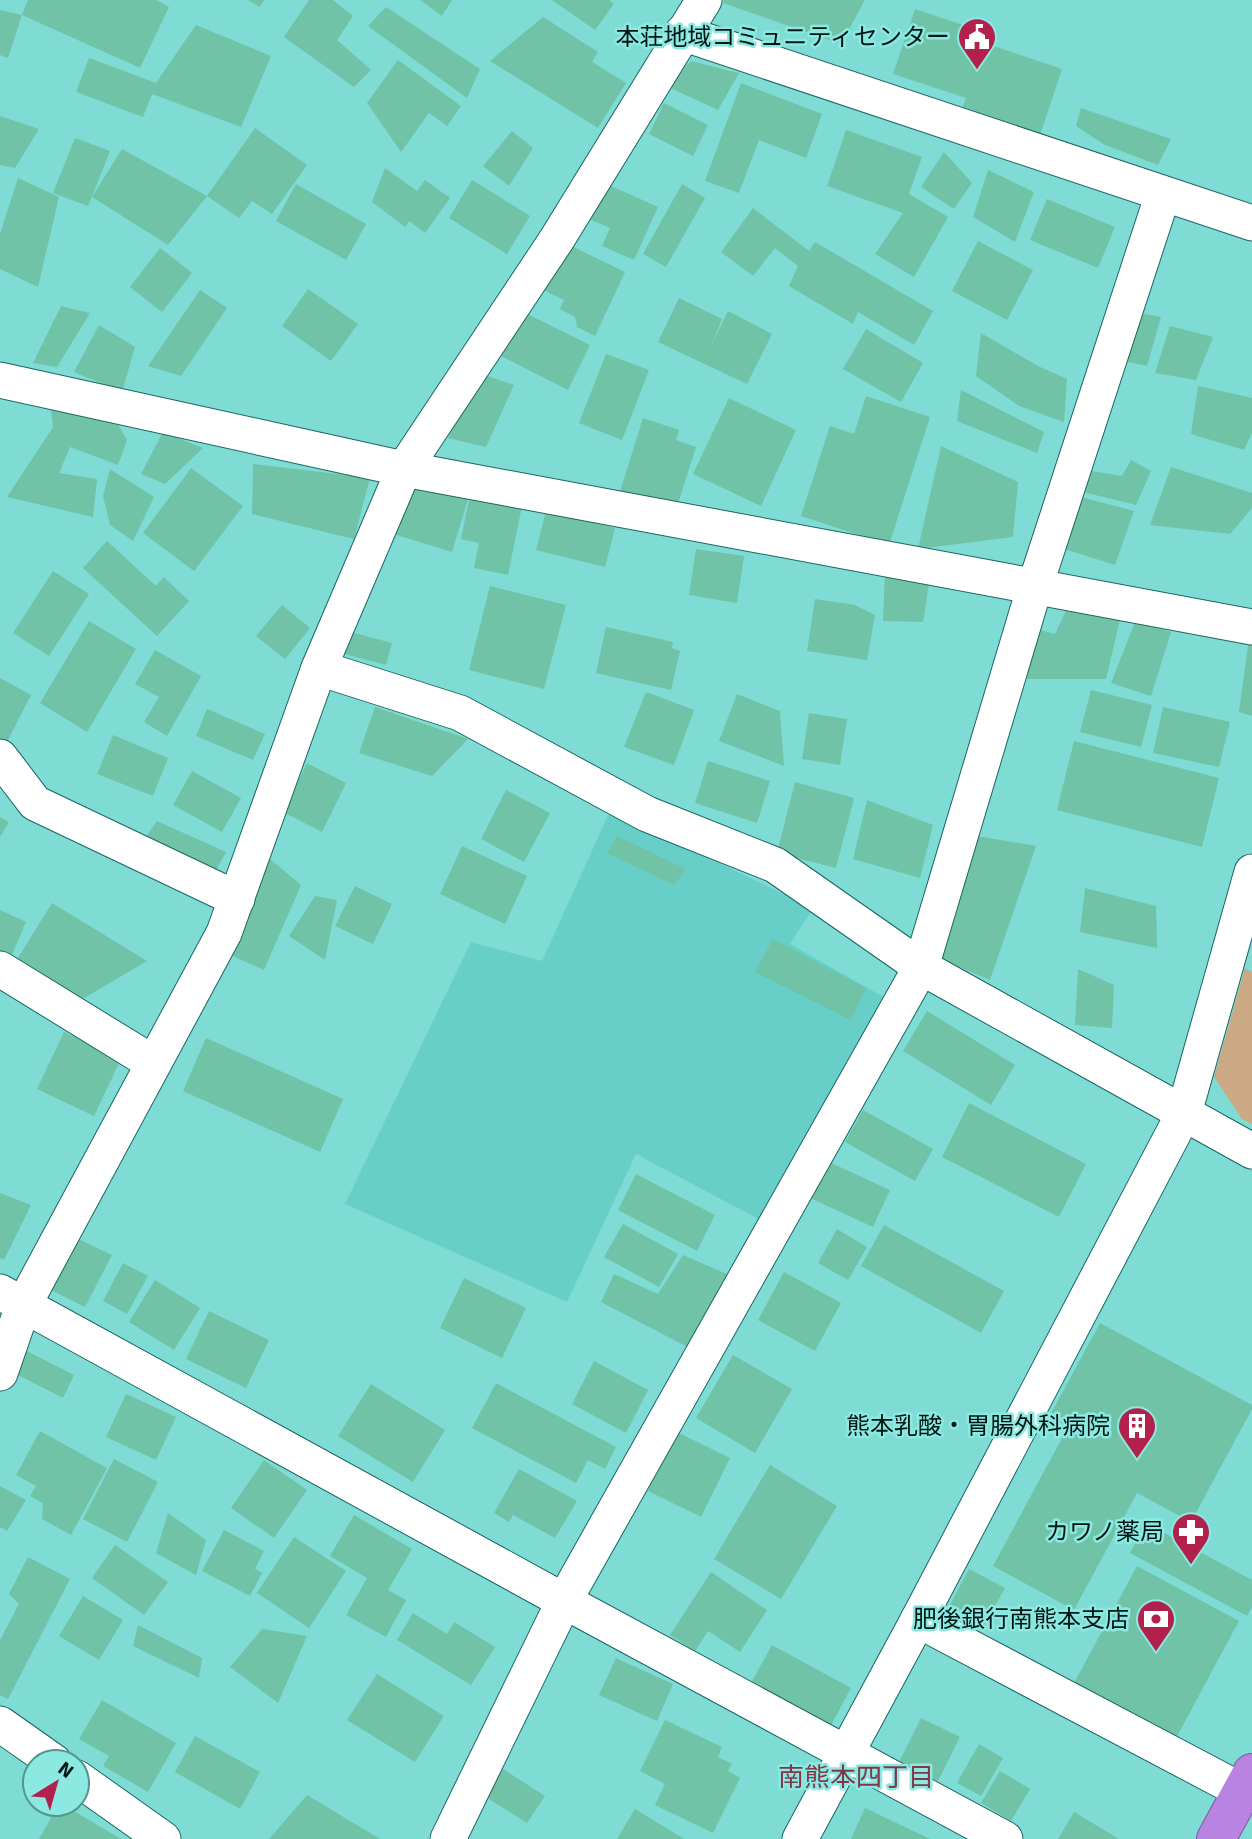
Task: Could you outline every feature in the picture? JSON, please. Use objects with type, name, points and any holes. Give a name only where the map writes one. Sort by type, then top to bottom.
[{"type":"highway","points":[[1216,1839],[1247,1782]]},
{"type":"street","points":[[0,1373],[12,1299],[153,1063],[224,933],[319,668],[404,469],[557,239],[704,0]]},
{"type":"street","points":[[682,33],[1252,223]]},
{"type":"street","points":[[448,1839],[564,1601],[921,967],[1035,586],[1163,194]]},
{"type":"street","points":[[0,380],[404,469],[1252,627]]},
{"type":"street","points":[[319,668],[460,713],[647,814],[775,865],[921,967],[1252,1151]]},
{"type":"street","points":[[0,757],[35,803],[237,900]]},
{"type":"street","points":[[800,1839],[1184,1113],[1252,872]]},
{"type":"street","points":[[0,969],[153,1063]]},
{"type":"street","points":[[12,1299],[1005,1839]]},
{"type":"street","points":[[918,1620],[1247,1782]]},
{"type":"street","points":[[0,1724],[34,1748]]},
{"type":"street","points":[[91,1788],[163,1839]]},
{"type":"shaded area","points":[[610,811],[813,908],[790,944],[887,999],[764,1222],[636,1154],[567,1302],[345,1204],[471,942],[542,961]]},
{"type":"shaded area","points":[[1245,968],[1252,972],[1252,1124],[1242,1119],[1214,1077]]},
{"type":"building","points":[[28,0],[156,0],[169,7],[140,68],[22,15]]},
{"type":"building","points":[[248,0],[264,0],[260,7]]},
{"type":"building","points":[[309,0],[333,0],[353,16],[337,40],[371,70],[354,87],[284,37]]},
{"type":"building","points":[[420,0],[452,0],[442,16]]},
{"type":"building","points":[[552,0],[609,0],[614,4],[595,30]]},
{"type":"building","points":[[724,0],[865,0],[841,44],[723,3]]},
{"type":"building","points":[[386,7],[480,69],[467,98],[368,26]]},
{"type":"building","name":"本荘地域コミュニティセンター","points":[[915,9],[981,31],[979,41],[1062,69],[1040,135],[962,109],[966,98],[893,74]]},
{"type":"building","points":[[0,10],[22,15],[8,58],[0,55]]},
{"type":"building","points":[[543,17],[598,52],[592,62],[626,83],[598,128],[490,61]]},
{"type":"building","points":[[196,25],[271,56],[241,127],[152,94],[143,117],[76,92],[89,58],[156,83]]},
{"type":"building","points":[[398,60],[461,106],[447,126],[429,113],[401,152],[367,103]]},
{"type":"building","points":[[691,61],[739,73],[718,110],[666,86]]},
{"type":"building","points":[[741,83],[822,114],[806,158],[759,140],[739,193],[705,181]]},
{"type":"building","points":[[664,103],[708,125],[693,156],[649,134]]},
{"type":"building","points":[[1081,108],[1171,139],[1158,165],[1105,145],[1076,126]]},
{"type":"building","points":[[0,116],[39,129],[15,168],[0,165]]},
{"type":"building","points":[[255,128],[307,165],[272,214],[252,201],[239,218],[207,196]]},
{"type":"building","points":[[846,130],[922,157],[909,194],[948,217],[914,277],[875,254],[903,213],[827,186]]},
{"type":"building","points":[[512,131],[533,148],[509,186],[483,166]]},
{"type":"building","points":[[75,138],[110,151],[88,206],[53,193]]},
{"type":"building","points":[[122,149],[207,196],[168,245],[92,197]]},
{"type":"building","points":[[944,152],[972,183],[954,209],[921,187]]},
{"type":"building","points":[[385,168],[417,191],[425,180],[450,198],[425,233],[409,221],[405,227],[372,202]]},
{"type":"building","points":[[988,170],[1034,192],[1015,242],[973,217]]},
{"type":"building","points":[[18,178],[59,197],[38,287],[0,269],[0,234]]},
{"type":"building","points":[[472,180],[530,216],[507,254],[449,218]]},
{"type":"building","points":[[600,181],[658,207],[634,260],[602,246],[610,228],[585,217]]},
{"type":"building","points":[[296,184],[366,224],[346,260],[276,221]]},
{"type":"building","points":[[682,184],[705,198],[666,267],[643,254]]},
{"type":"building","points":[[1047,199],[1115,227],[1098,268],[1030,240]]},
{"type":"building","points":[[753,208],[809,251],[815,242],[933,311],[914,345],[858,312],[853,324],[789,286],[798,266],[775,248],[753,276],[721,252]]},
{"type":"building","points":[[557,239],[625,272],[595,336],[577,327],[575,317],[560,309],[564,300],[535,286]]},
{"type":"building","points":[[978,241],[1033,270],[1007,320],[952,291]]},
{"type":"building","points":[[160,248],[192,273],[162,312],[130,287]]},
{"type":"building","points":[[308,289],[358,324],[331,361],[282,326]]},
{"type":"building","points":[[200,290],[227,308],[181,376],[148,366]]},
{"type":"building","points":[[679,298],[722,319],[711,346],[728,311],[772,334],[747,384],[658,342]]},
{"type":"building","points":[[61,306],[90,313],[57,367],[33,363]]},
{"type":"building","points":[[513,307],[590,345],[568,390],[491,351]]},
{"type":"building","points":[[1135,312],[1161,317],[1147,366],[1118,360]]},
{"type":"building","points":[[99,325],[135,347],[122,392],[74,372]]},
{"type":"building","points":[[1170,326],[1213,337],[1196,380],[1155,373]]},
{"type":"building","points":[[866,329],[923,363],[901,402],[843,369]]},
{"type":"building","points":[[981,333],[1038,366],[1067,379],[1064,422],[1019,406],[976,376]]},
{"type":"building","points":[[606,354],[649,370],[622,440],[579,423]]},
{"type":"building","points":[[479,373],[514,385],[486,447],[448,438]]},
{"type":"building","points":[[1198,386],[1252,398],[1252,433],[1244,450],[1191,434]]},
{"type":"building","points":[[961,390],[1044,432],[1037,453],[957,421]]},
{"type":"building","points":[[866,396],[930,417],[889,545],[801,516],[830,426],[854,434]]},
{"type":"building","points":[[729,398],[796,430],[761,506],[693,474]]},
{"type":"building","points":[[51,409],[114,418],[127,440],[118,465],[70,447],[59,473],[97,479],[93,517],[7,497],[53,427]]},
{"type":"building","points":[[643,418],[679,430],[676,440],[696,447],[674,516],[618,498]]},
{"type":"building","points":[[163,432],[203,448],[165,484],[141,474]]},
{"type":"building","points":[[941,446],[1018,482],[1013,537],[918,549]]},
{"type":"building","points":[[1131,460],[1151,471],[1136,505],[1079,491],[1080,469],[1122,476]]},
{"type":"building","points":[[253,464],[370,478],[354,539],[252,514]]},
{"type":"building","points":[[1171,467],[1252,493],[1252,508],[1230,534],[1150,525]]},
{"type":"building","points":[[191,468],[243,506],[194,571],[143,533]]},
{"type":"building","points":[[110,469],[154,497],[133,541],[110,525],[103,496]]},
{"type":"building","points":[[408,479],[468,499],[452,552],[390,533]]},
{"type":"building","points":[[470,495],[522,506],[508,575],[474,568],[479,543],[461,539]]},
{"type":"building","points":[[1073,495],[1134,511],[1115,565],[1055,546]]},
{"type":"building","points":[[546,511],[615,528],[605,567],[536,550]]},
{"type":"building","points":[[107,541],[156,586],[164,577],[189,601],[157,636],[83,568]]},
{"type":"building","points":[[696,549],[744,556],[737,603],[689,595]]},
{"type":"building","points":[[53,571],[89,594],[49,656],[13,633]]},
{"type":"building","points":[[885,574],[929,583],[923,622],[883,621]]},
{"type":"building","points":[[490,586],[566,605],[544,689],[469,670]]},
{"type":"building","points":[[815,599],[855,605],[875,615],[867,660],[807,651]]},
{"type":"building","points":[[282,605],[310,628],[285,659],[256,636]]},
{"type":"building","points":[[1066,611],[1120,620],[1106,679],[1015,679],[1036,629],[1055,634]]},
{"type":"building","points":[[89,621],[136,649],[87,732],[40,703]]},
{"type":"building","points":[[1135,622],[1171,632],[1151,696],[1111,683]]},
{"type":"building","points":[[606,627],[673,642],[672,648],[680,651],[671,690],[596,673]]},
{"type":"building","points":[[343,630],[392,643],[386,665],[337,652]]},
{"type":"building","points":[[1249,639],[1252,639],[1252,716],[1239,712]]},
{"type":"building","points":[[155,650],[201,676],[167,736],[144,722],[159,697],[135,684]]},
{"type":"building","points":[[0,678],[31,695],[7,742],[0,739]]},
{"type":"building","points":[[1091,690],[1152,705],[1141,747],[1080,732]]},
{"type":"building","points":[[646,692],[694,710],[674,765],[624,747]]},
{"type":"building","points":[[737,694],[780,711],[784,766],[719,741]]},
{"type":"building","points":[[375,707],[468,739],[432,776],[359,753]]},
{"type":"building","points":[[1163,707],[1230,722],[1219,767],[1153,753]]},
{"type":"building","points":[[207,709],[265,734],[253,760],[196,736]]},
{"type":"building","points":[[809,713],[847,719],[840,765],[802,759]]},
{"type":"building","points":[[113,735],[168,758],[153,796],[97,774]]},
{"type":"building","points":[[1074,741],[1219,778],[1202,847],[1057,810]]},
{"type":"building","points":[[708,761],[770,781],[757,823],[695,803]]},
{"type":"building","points":[[307,763],[346,783],[322,832],[283,812]]},
{"type":"building","points":[[192,771],[241,798],[222,832],[173,805]]},
{"type":"building","points":[[795,782],[854,798],[836,868],[777,853]]},
{"type":"building","points":[[506,790],[550,813],[524,862],[481,839]]},
{"type":"building","points":[[867,800],[933,825],[920,878],[853,859]]},
{"type":"building","points":[[0,817],[9,822],[0,837]]},
{"type":"building","points":[[157,821],[226,852],[214,874],[143,841]]},
{"type":"building","points":[[617,836],[686,869],[674,885],[607,853]]},
{"type":"building","points":[[977,836],[1036,846],[990,980],[938,958]]},
{"type":"building","points":[[462,846],[527,876],[505,924],[440,894]]},
{"type":"building","points":[[270,859],[301,885],[264,970],[226,953]]},
{"type":"building","points":[[355,886],[392,904],[373,944],[335,926]]},
{"type":"building","points":[[1085,888],[1156,906],[1157,948],[1080,932]]},
{"type":"building","points":[[315,896],[337,900],[325,960],[289,936]]},
{"type":"building","points":[[52,903],[147,961],[74,1004],[13,966]]},
{"type":"building","points":[[0,910],[26,922],[11,957],[0,952]]},
{"type":"building","points":[[773,939],[866,988],[851,1020],[755,972]]},
{"type":"building","points":[[1078,969],[1114,985],[1112,1028],[1075,1025]]},
{"type":"building","points":[[927,1011],[1015,1065],[991,1105],[903,1051]]},
{"type":"building","points":[[64,1032],[121,1059],[94,1116],[37,1089]]},
{"type":"building","points":[[206,1038],[343,1099],[320,1152],[183,1091]]},
{"type":"building","points":[[969,1103],[1086,1164],[1059,1217],[942,1157]]},
{"type":"building","points":[[863,1110],[933,1149],[915,1181],[845,1142]]},
{"type":"building","points":[[827,1161],[890,1190],[873,1227],[810,1198]]},
{"type":"building","points":[[636,1174],[715,1215],[697,1251],[618,1210]]},
{"type":"building","points":[[0,1193],[31,1205],[4,1260],[0,1258]]},
{"type":"building","points":[[623,1224],[678,1254],[659,1287],[604,1257]]},
{"type":"building","points":[[884,1225],[1004,1291],[981,1333],[861,1266]]},
{"type":"building","points":[[837,1229],[867,1247],[848,1280],[818,1263]]},
{"type":"building","points":[[70,1235],[112,1255],[85,1307],[45,1287]]},
{"type":"building","points":[[683,1255],[736,1278],[697,1352],[601,1302],[614,1274],[658,1294]]},
{"type":"building","points":[[123,1263],[148,1276],[127,1314],[103,1301]]},
{"type":"building","points":[[784,1272],[841,1303],[815,1351],[758,1320]]},
{"type":"building","points":[[464,1278],[526,1308],[502,1358],[440,1328]]},
{"type":"building","points":[[155,1280],[200,1308],[174,1350],[129,1322]]},
{"type":"building","points":[[209,1311],[269,1340],[246,1388],[186,1359]]},
{"type":"building","name":"熊本乳酸・胃腸外科病院","points":[[1100,1323],[1252,1405],[1252,1409],[1191,1522],[1137,1493],[1074,1610],[993,1566],[1068,1427],[1049,1417]]},
{"type":"building","points":[[21,1348],[74,1375],[63,1398],[10,1371]]},
{"type":"building","points":[[733,1355],[792,1389],[755,1453],[696,1418]]},
{"type":"building","points":[[594,1361],[648,1390],[626,1433],[572,1404]]},
{"type":"building","points":[[496,1383],[616,1447],[605,1469],[588,1460],[576,1483],[472,1428]]},
{"type":"building","points":[[371,1384],[445,1430],[413,1482],[338,1436]]},
{"type":"building","points":[[126,1394],[176,1417],[156,1460],[106,1437]]},
{"type":"building","points":[[40,1431],[107,1468],[71,1535],[42,1519],[43,1503],[30,1496],[36,1486],[16,1475]]},
{"type":"building","points":[[677,1432],[730,1458],[701,1517],[648,1491]]},
{"type":"building","points":[[114,1459],[158,1482],[127,1542],[83,1519]]},
{"type":"building","points":[[264,1460],[307,1490],[274,1538],[231,1508]]},
{"type":"building","points":[[770,1465],[837,1506],[781,1599],[714,1559]]},
{"type":"building","points":[[519,1469],[577,1501],[555,1538],[513,1515],[509,1522],[494,1513]]},
{"type":"building","points":[[0,1486],[26,1500],[7,1531],[0,1527]]},
{"type":"building","points":[[168,1513],[206,1540],[196,1575],[156,1553]]},
{"type":"building","points":[[354,1515],[412,1549],[388,1590],[406,1600],[386,1637],[346,1615],[367,1578],[330,1556]]},
{"type":"building","name":"カワノ薬局","points":[[1146,1523],[1252,1580],[1252,1607],[1247,1616],[1130,1553]]},
{"type":"building","points":[[224,1530],[264,1551],[255,1569],[262,1573],[250,1596],[202,1571]]},
{"type":"building","points":[[294,1537],[346,1571],[309,1628],[257,1593]]},
{"type":"building","points":[[115,1545],[168,1582],[144,1615],[92,1578]]},
{"type":"building","points":[[28,1557],[70,1579],[8,1699],[0,1695],[0,1640],[19,1604],[9,1594]]},
{"type":"building","name":"肥後銀行南熊本支店","points":[[1137,1566],[1239,1621],[1175,1740],[1073,1685]]},
{"type":"building","points":[[969,1569],[1005,1588],[981,1631],[946,1612]]},
{"type":"building","points":[[711,1572],[767,1610],[740,1652],[708,1631],[695,1651],[670,1635]]},
{"type":"building","points":[[83,1596],[123,1620],[99,1660],[59,1636]]},
{"type":"building","points":[[413,1613],[447,1634],[454,1622],[495,1647],[471,1685],[397,1640]]},
{"type":"building","points":[[138,1625],[202,1658],[199,1678],[133,1646]]},
{"type":"building","points":[[262,1629],[307,1636],[278,1703],[230,1667]]},
{"type":"building","points":[[772,1645],[851,1688],[830,1727],[751,1683]]},
{"type":"building","points":[[616,1658],[673,1684],[657,1721],[599,1695]]},
{"type":"building","points":[[377,1674],[444,1716],[415,1762],[347,1720]]},
{"type":"building","points":[[102,1700],[176,1743],[148,1792],[103,1766],[109,1756],[79,1739]]},
{"type":"building","points":[[921,1718],[960,1737],[938,1781],[899,1762]]},
{"type":"building","points":[[665,1720],[722,1747],[718,1757],[732,1764],[728,1771],[740,1778],[713,1833],[655,1805],[665,1784],[640,1771]]},
{"type":"building","points":[[195,1736],[260,1772],[240,1809],[175,1772]]},
{"type":"building","points":[[979,1744],[1003,1758],[981,1796],[957,1783]]},
{"type":"building","points":[[503,1769],[545,1796],[527,1823],[486,1797]]},
{"type":"building","points":[[1000,1771],[1030,1789],[1011,1821],[981,1803]]},
{"type":"building","points":[[307,1795],[380,1839],[269,1839]]},
{"type":"building","points":[[865,1808],[930,1839],[851,1839]]},
{"type":"building","points":[[635,1809],[684,1839],[617,1839]]},
{"type":"building","points":[[1074,1812],[1119,1839],[1058,1839]]},
{"type":"building","points":[[51,1818],[86,1818],[121,1839],[39,1839]]},
{"type":"place","name":"本荘地域コミュニティセンター","points":[[977,71]]},
{"type":"place","name":"熊本乳酸・胃腸外科病院","points":[[1137,1460]]},
{"type":"place","name":"カワノ薬局","points":[[1191,1566]]},
{"type":"place","name":"肥後銀行南熊本支店","points":[[1156,1653]]},
{"type":"district","name":"南熊本四丁目","points":[[856,1778]]}]
